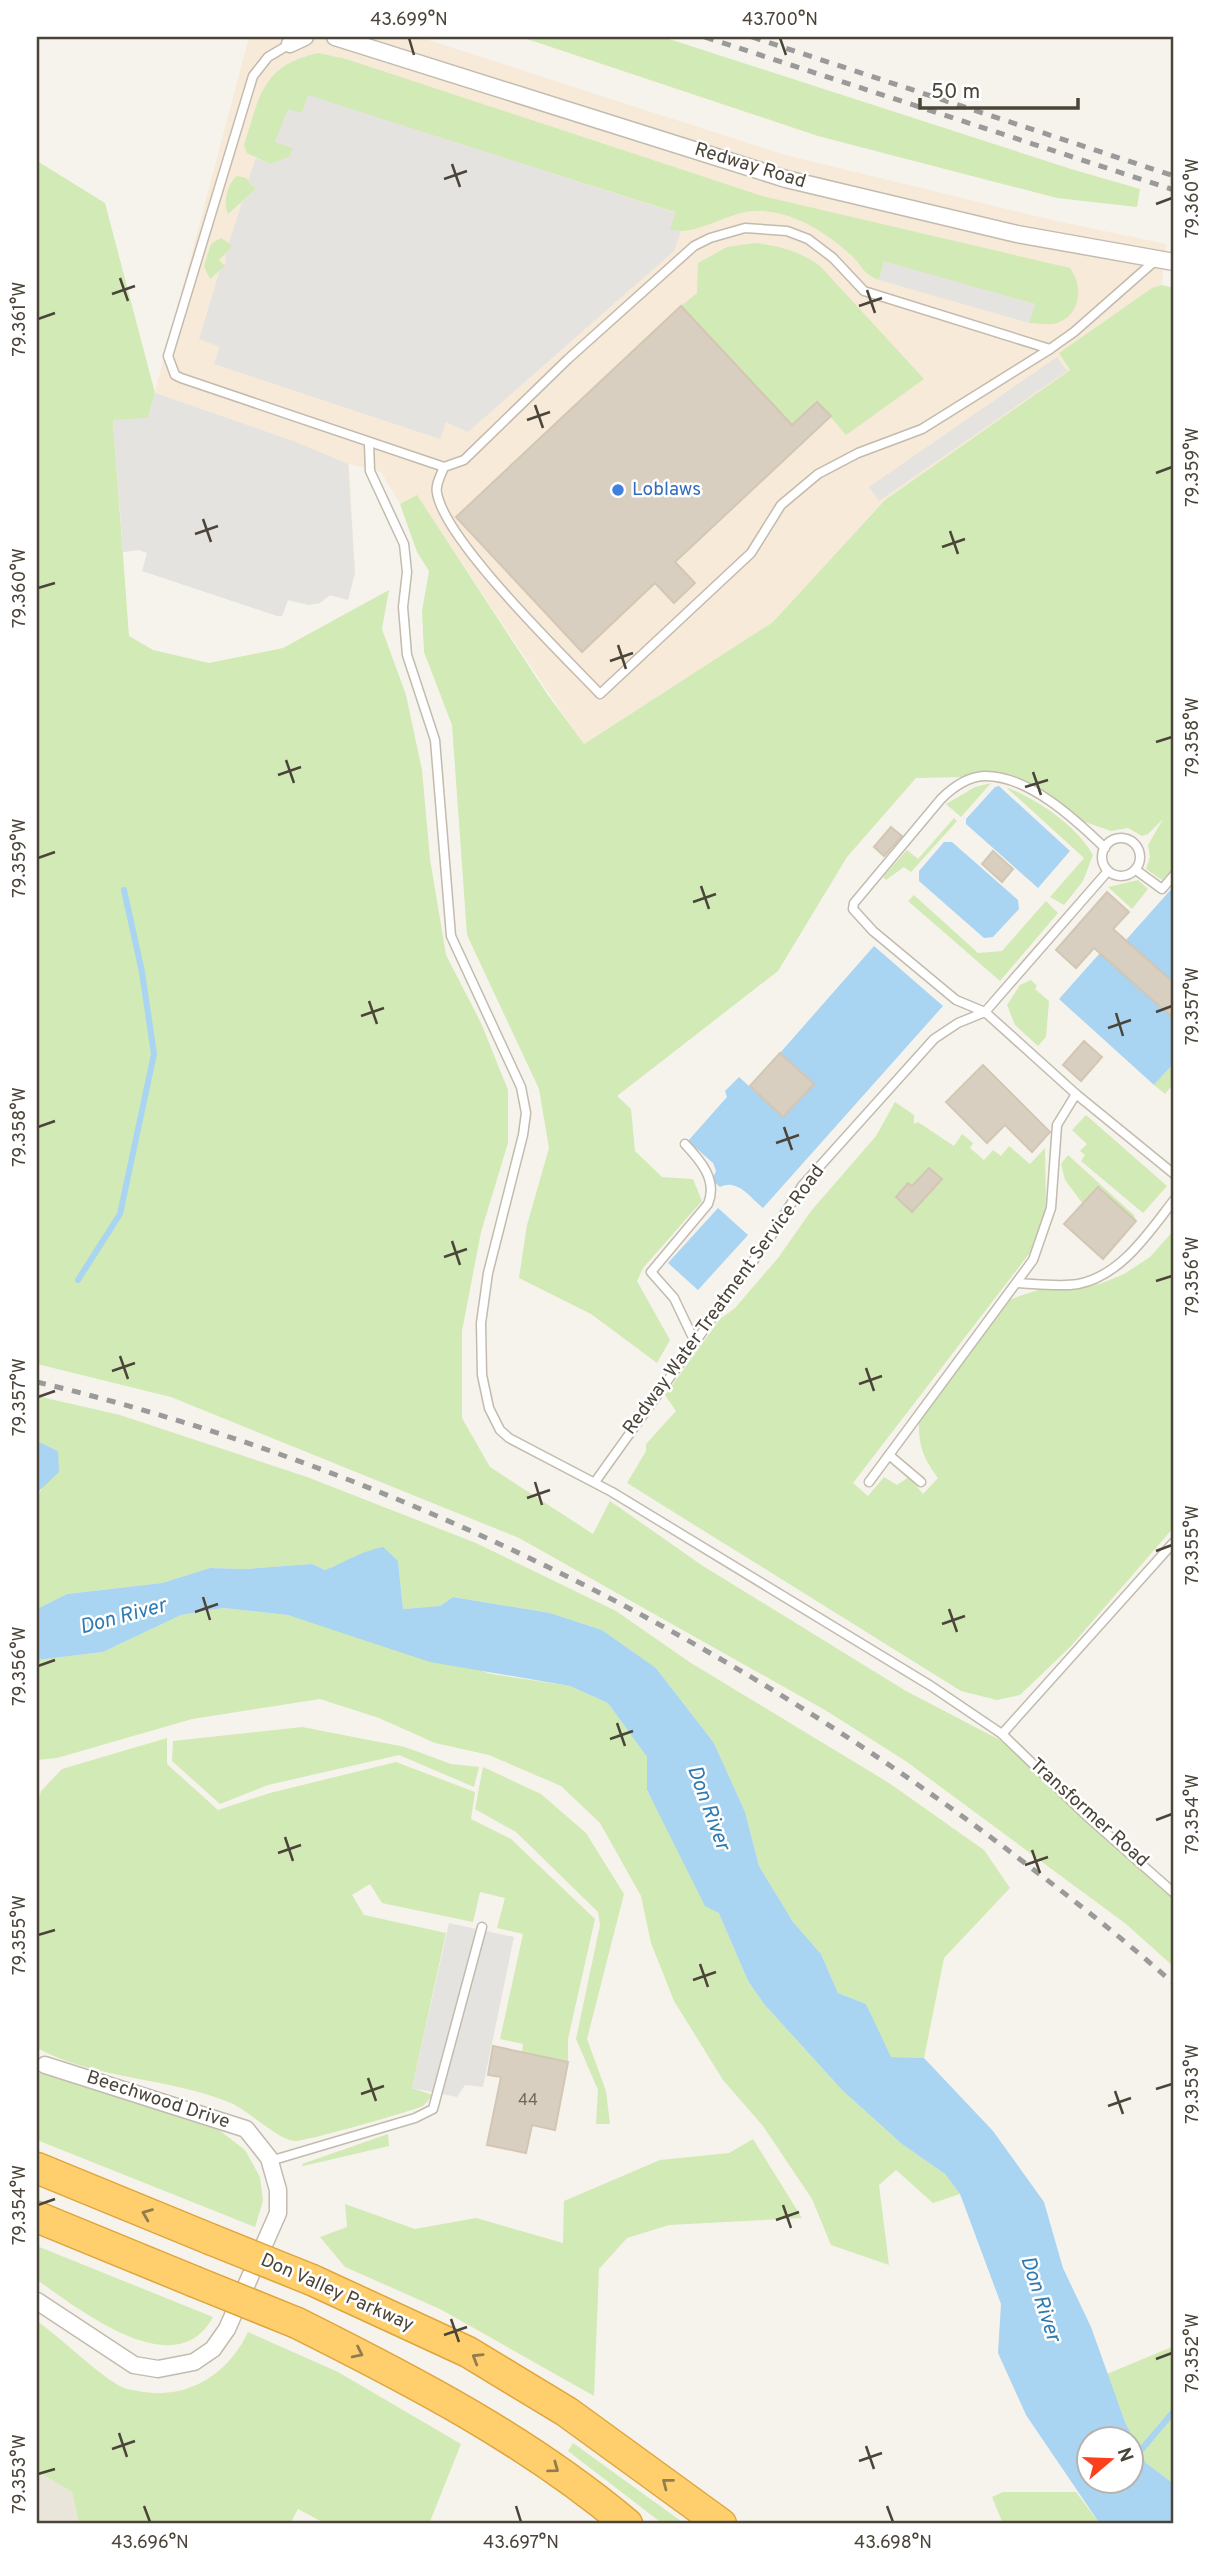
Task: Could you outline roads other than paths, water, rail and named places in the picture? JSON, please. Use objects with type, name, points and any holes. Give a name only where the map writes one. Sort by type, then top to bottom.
[{"type":"highway","name":"Don Valley Parkway","points":[[37,2168],[312,2280],[468,2352],[567,2412],[721,2524]]},
{"type":"highway","points":[[37,2217],[297,2323],[424,2386],[510,2437],[627,2524]]},
{"type":"street","name":"Redway Road","points":[[335,37],[786,179],[1017,234],[1166,260]]},
{"type":"street","name":"Beechwood Drive","points":[[37,2301],[134,2365],[158,2369],[194,2362],[213,2348],[227,2329],[274,2225],[278,2190],[270,2161],[257,2138],[246,2129],[45,2065]]},
{"type":"lane","points":[[298,40],[268,57],[253,76],[168,356],[174,375],[181,378],[444,467],[464,460],[568,359],[694,246],[710,238],[745,229],[787,231],[808,239],[832,258],[864,290],[1050,349]]},
{"type":"lane","points":[[444,467],[436,491],[445,518],[512,601],[600,694],[751,554],[781,505],[818,474],[858,453],[922,429],[1050,349],[1166,260]]},
{"type":"lane","points":[[369,443],[370,471],[404,544],[407,572],[403,607],[407,655],[435,740],[451,936],[472,987],[510,1060],[521,1087],[526,1113],[523,1135],[488,1273],[481,1323],[482,1376],[489,1408],[500,1430],[509,1438],[594,1482],[932,1686],[1003,1734],[1174,1542]]},
{"type":"lane","points":[[1105,848],[1041,797],[1021,786],[983,776],[952,788],[941,799],[854,903],[856,915],[956,1000],[985,1012],[1076,1094],[1174,1174]]},
{"type":"lane","points":[[1120,839],[1132,842],[1140,858],[1136,870],[1125,876],[1108,871],[1103,860],[1105,848],[1120,839]]},
{"type":"lane","points":[[1136,870],[1162,889],[1174,875]]},
{"type":"lane","points":[[985,1012],[1108,871]]},
{"type":"lane","name":"Redway Water Treatment Service Road","points":[[594,1482],[771,1236],[802,1186],[934,1039],[958,1023],[985,1012]]},
{"type":"lane","points":[[869,1482],[1033,1260],[1046,1229],[1053,1199],[1057,1125],[1076,1094]]},
{"type":"lane","points":[[685,1144],[704,1164],[712,1194],[708,1204],[651,1272],[674,1298],[694,1340]]},
{"type":"lane","points":[[1018,1283],[1069,1285],[1098,1277],[1132,1251],[1174,1199]]},
{"type":"lane","points":[[888,1455],[921,1482]]},
{"type":"lane","name":"Transformer Road","points":[[1003,1734],[1088,1817],[1174,1893]]},
{"type":"lane","points":[[270,2161],[415,2118],[433,2109],[482,1927]]},
{"type":"water","points":[[999,786],[1070,851],[1038,888],[966,824],[966,819],[995,787]]},
{"type":"water","points":[[944,842],[952,842],[1018,900],[1019,909],[993,937],[984,938],[919,881],[919,871]]},
{"type":"water","points":[[1174,886],[1174,983],[1126,940]]},
{"type":"water","points":[[874,946],[943,1006],[763,1208],[738,1187],[720,1187],[712,1180],[716,1171],[713,1163],[688,1141],[727,1097],[725,1091],[739,1077],[783,1117],[814,1084],[780,1053]]},
{"type":"water","points":[[1100,953],[1174,1019],[1174,1063],[1154,1085],[1059,999]]},
{"type":"water","points":[[718,1208],[748,1235],[698,1290],[668,1263]]},
{"type":"water","points":[[37,1441],[58,1451],[59,1472],[37,1493]]},
{"type":"water","name":"Don River","points":[[383,1547],[398,1561],[403,1609],[440,1606],[453,1597],[550,1613],[602,1630],[656,1668],[714,1743],[745,1812],[759,1866],[793,1922],[821,1954],[838,1993],[866,2004],[891,2057],[924,2058],[993,2131],[1044,2202],[1063,2268],[1091,2327],[1126,2424],[1074,2424],[1074,2486],[1026,2415],[998,2353],[1001,2304],[960,2194],[945,2174],[902,2144],[843,2091],[764,2004],[748,1981],[719,1913],[705,1906],[647,1790],[647,1757],[608,1703],[570,1686],[430,1662],[288,1615],[223,1608],[181,1615],[103,1652],[37,1660],[37,1609],[67,1594],[162,1583],[210,1568],[245,1569],[312,1564],[325,1570]]},
{"type":"water","points":[[1144,2459],[1174,2484],[1174,2524],[1100,2524],[1080,2494],[1144,2494]]},
{"type":"waterway","points":[[78,1280],[120,1214],[154,1054],[142,972],[124,890]]},
{"type":"waterway","points":[[1144,2446],[1174,2411]]},
{"type":"railway","points":[[705,37],[1174,190]]},
{"type":"railway","points":[[752,37],[1174,176]]},
{"type":"railway","points":[[37,1382],[169,1418],[299,1461],[426,1511],[551,1568],[673,1632],[791,1702],[906,1777],[1017,1857],[1117,1935],[1174,1984]]},
{"type":"place","name":"Loblaws","points":[[618,490]]}]
